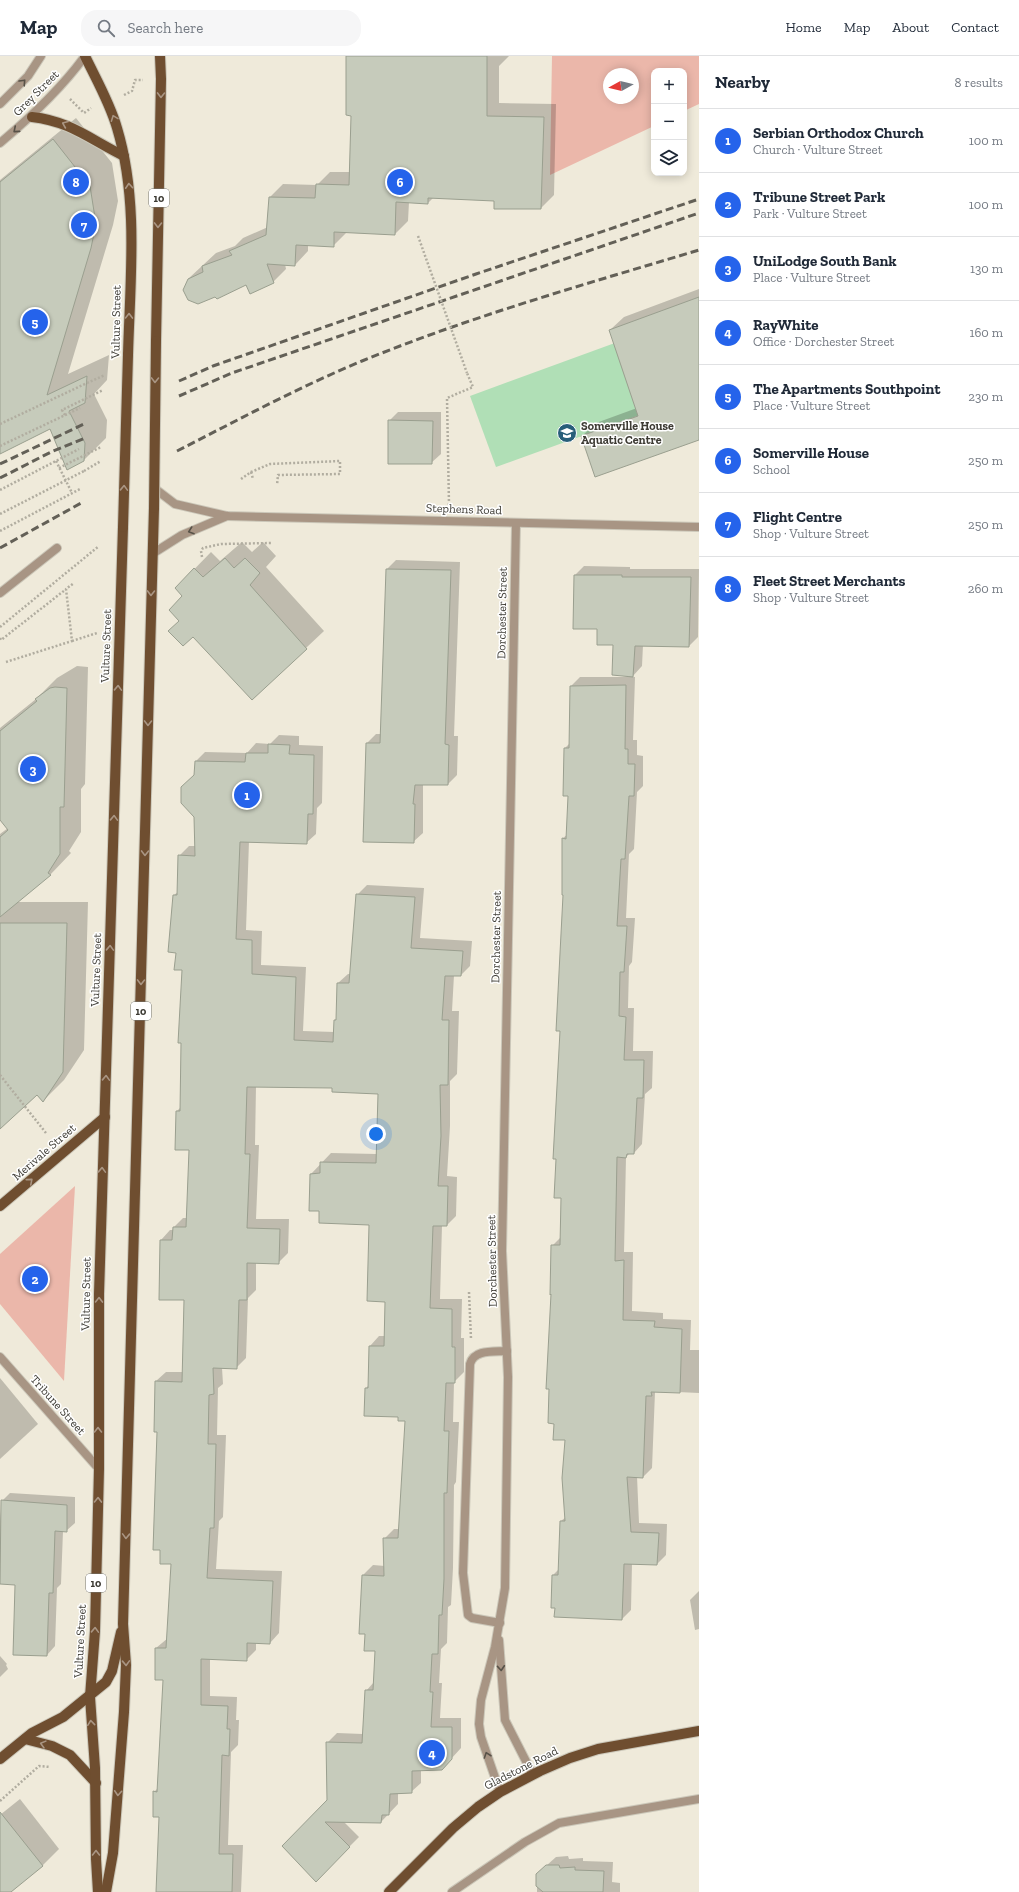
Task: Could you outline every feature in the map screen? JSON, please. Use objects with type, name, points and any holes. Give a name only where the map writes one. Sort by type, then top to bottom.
[{"type":"main road","name":"Vulture Street","points":[[85,56],[113,115],[128,176],[131,221],[99,1294],[99,1469],[95,1631],[90,1697],[96,1783],[96,1858],[98,1892]]},
{"type":"main road","name":"10","points":[[0,1759],[37,1730],[63,1717],[90,1697],[106,1682],[110,1676],[123,1624],[154,508],[161,79],[160,56]]},
{"type":"main road","points":[[32,117],[55,120],[67,124],[124,156]]},
{"type":"main road","name":"Merivale Street","points":[[0,1206],[105,1117]]},
{"type":"main road","points":[[106,1892],[113,1853],[124,1712],[126,1665],[123,1624]]},
{"type":"main road","name":"Gladstone Road","points":[[389,1892],[466,1817],[500,1792],[570,1758],[598,1750],[699,1731]]},
{"type":"main road","points":[[25,1739],[52,1746],[70,1755],[96,1783]]},
{"type":"street","name":"Grey Street","points":[[0,104],[28,76],[41,56]]},
{"type":"street","name":"Grey Street","points":[[0,143],[32,117],[62,86],[85,56]]},
{"type":"street","name":"Stephens Road","points":[[154,488],[167,500],[185,508],[227,516],[699,527]]},
{"type":"street","name":"Stephens Road","points":[[152,554],[182,535],[227,516]]},
{"type":"street","name":"Dorchester Street","points":[[500,1792],[481,1737],[479,1724],[481,1700],[499,1626],[505,1588],[507,1351],[502,1251],[516,523]]},
{"type":"street","points":[[0,593],[57,548]]},
{"type":"street","points":[[499,1626],[469,1616],[464,1590],[471,1360],[478,1354],[507,1351]]},
{"type":"street","name":"Tribune Street","points":[[0,1357],[99,1469]]},
{"type":"street","name":"Dorchester Street","points":[[499,1626],[505,1720],[533,1775]]},
{"type":"street","points":[[452,1892],[520,1845],[559,1824],[699,1799]]},
{"type":"path","points":[[418,236],[473,387],[447,398],[449,521]]},
{"type":"path","points":[[0,424],[105,375]]},
{"type":"path","points":[[64,415],[62,410],[103,390]]},
{"type":"path","points":[[0,446],[80,408]]},
{"type":"path","points":[[59,468],[102,447]]},
{"type":"path","points":[[0,490],[79,449]]},
{"type":"path","points":[[56,461],[72,493]]},
{"type":"path","points":[[0,514],[101,461]]},
{"type":"path","points":[[241,479],[262,466],[277,463],[340,461],[340,474],[278,475],[277,485]]},
{"type":"path","points":[[251,472],[253,479]]},
{"type":"path","points":[[0,531],[80,489]]},
{"type":"path","points":[[202,557],[201,551],[203,548],[221,544],[272,543]]},
{"type":"path","points":[[0,627],[99,546]]},
{"type":"path","points":[[0,638],[1,640],[74,583]]},
{"type":"path","points":[[66,589],[72,641]]},
{"type":"path","points":[[6,662],[97,633]]},
{"type":"path","points":[[0,1075],[46,1133]]},
{"type":"path","points":[[469,1292],[471,1360]]},
{"type":"path","points":[[0,1801],[39,1766],[51,1767]]},
{"type":"shaded area","points":[[552,56],[699,56],[699,104],[687,110],[687,68],[651,68],[651,127],[550,175]]},
{"type":"shaded area","points":[[634,336],[659,408],[496,467],[470,396]]},
{"type":"shaded area","points":[[75,1186],[64,1381],[0,1304],[0,1254]]},
{"type":"building","points":[[346,56],[487,56],[487,116],[544,117],[541,209],[494,209],[494,201],[428,198],[428,204],[396,202],[395,235],[334,232],[334,247],[296,245],[295,266],[267,264],[274,283],[250,294],[246,285],[217,299],[215,297],[198,304],[188,300],[183,290],[188,279],[203,272],[202,266],[232,255],[229,251],[266,235],[269,197],[315,198],[316,184],[349,185],[351,116],[346,115]]},
{"type":"building","points":[[53,139],[90,186],[96,224],[91,248],[47,395],[87,376],[85,403],[69,411],[85,443],[84,461],[67,470],[50,429],[0,454],[0,182]]},
{"type":"building","points":[[699,297],[699,440],[595,477],[581,436],[638,416],[609,330]]},
{"type":"building","points":[[388,420],[433,421],[432,464],[388,464]]},
{"type":"building","points":[[225,558],[234,568],[245,558],[260,573],[250,585],[307,649],[252,700],[193,637],[183,646],[168,631],[179,621],[169,610],[182,596],[175,588],[194,568],[203,577]]},
{"type":"building","points":[[386,569],[451,570],[445,744],[449,745],[448,785],[415,785],[413,804],[415,804],[414,843],[363,842],[366,743],[380,743]]},
{"type":"building","points":[[574,575],[691,577],[689,647],[635,646],[633,677],[612,675],[613,645],[597,645],[597,629],[573,629]]},
{"type":"building","points":[[626,685],[625,749],[628,749],[628,764],[635,764],[634,796],[629,796],[625,859],[621,859],[617,926],[627,926],[624,972],[620,972],[619,1016],[626,1017],[624,1060],[644,1060],[643,1098],[637,1098],[634,1154],[627,1154],[626,1158],[617,1157],[615,1261],[624,1260],[623,1320],[655,1321],[654,1327],[682,1329],[680,1393],[651,1392],[652,1396],[646,1396],[643,1478],[627,1477],[631,1532],[659,1533],[657,1565],[624,1564],[622,1620],[554,1617],[555,1608],[551,1608],[552,1575],[558,1575],[560,1521],[565,1521],[562,1478],[565,1440],[553,1440],[554,1424],[548,1423],[549,1389],[546,1389],[551,1294],[550,1295],[551,1245],[560,1245],[561,1198],[554,1198],[556,1159],[553,1159],[560,1031],[556,1031],[563,895],[562,838],[566,839],[568,796],[563,796],[564,748],[569,748],[570,686]]},
{"type":"building","points":[[50,688],[67,688],[64,807],[60,807],[60,854],[48,873],[51,875],[0,917],[0,837],[8,830],[0,820],[0,731],[37,701],[35,699]]},
{"type":"building","points":[[268,744],[290,745],[289,754],[314,755],[313,814],[308,814],[307,844],[240,842],[236,939],[252,940],[252,974],[296,977],[294,1040],[333,1042],[334,1020],[336,1020],[337,983],[349,983],[356,894],[415,897],[411,948],[463,951],[461,976],[445,976],[442,1020],[449,1020],[448,1085],[440,1085],[441,1136],[438,1186],[448,1186],[447,1226],[433,1226],[430,1308],[452,1309],[452,1347],[455,1347],[455,1383],[446,1383],[444,1431],[449,1431],[447,1493],[444,1493],[444,1579],[442,1615],[439,1615],[438,1654],[432,1654],[430,1692],[433,1692],[431,1727],[452,1727],[452,1759],[442,1770],[412,1771],[412,1793],[390,1794],[389,1815],[382,1815],[381,1823],[325,1822],[350,1847],[316,1882],[282,1846],[327,1800],[326,1742],[362,1743],[365,1690],[373,1690],[375,1651],[364,1651],[365,1634],[359,1634],[362,1575],[384,1576],[383,1538],[398,1538],[405,1421],[398,1421],[398,1417],[364,1416],[365,1388],[368,1388],[369,1346],[384,1346],[385,1302],[367,1301],[369,1225],[319,1223],[319,1211],[309,1211],[310,1174],[320,1173],[320,1162],[376,1163],[378,1094],[332,1092],[332,1088],[247,1087],[245,1154],[250,1154],[247,1228],[280,1229],[279,1264],[247,1263],[247,1300],[239,1300],[237,1369],[213,1368],[214,1394],[209,1395],[208,1444],[216,1444],[214,1528],[210,1528],[207,1578],[273,1581],[270,1644],[247,1643],[247,1661],[201,1659],[201,1705],[228,1706],[227,1729],[230,1729],[229,1756],[222,1755],[219,1854],[233,1854],[232,1892],[156,1892],[159,1817],[153,1817],[153,1791],[157,1792],[163,1680],[155,1680],[155,1648],[166,1648],[171,1564],[160,1564],[160,1550],[153,1550],[157,1432],[154,1432],[155,1381],[182,1382],[184,1300],[159,1300],[160,1240],[172,1240],[173,1227],[186,1227],[189,1150],[175,1150],[176,1111],[180,1111],[181,1043],[178,1043],[182,970],[174,970],[176,953],[168,952],[173,895],[177,895],[178,855],[195,856],[194,817],[181,803],[181,787],[194,775],[195,761],[245,762],[246,753],[268,753]]},
{"type":"building","points":[[0,923],[67,923],[63,1072],[43,1102],[37,1095],[0,1129]]},
{"type":"building","points":[[1,1500],[67,1505],[67,1532],[55,1531],[53,1593],[49,1593],[47,1656],[13,1655],[15,1585],[0,1584]]},
{"type":"building","points":[[0,1812],[43,1866],[11,1892],[0,1892]]},
{"type":"building","points":[[546,1865],[559,1865],[560,1868],[575,1867],[575,1870],[604,1871],[603,1892],[543,1892],[536,1886],[536,1874]]},
{"type":"railway","points":[[179,381],[213,366],[476,274],[699,199]]},
{"type":"railway","points":[[179,396],[232,373],[699,213]]},
{"type":"railway","points":[[177,451],[315,382],[403,345],[445,329],[529,301],[699,250]]},
{"type":"railway","points":[[0,464],[86,423]]},
{"type":"railway","points":[[0,478],[51,452],[85,438]]},
{"type":"railway","points":[[0,548],[83,502]]},
{"type":"place","name":"Fleet Street Merchants","points":[[76,182]]},
{"type":"place","name":"Somerville House","points":[[400,182]]},
{"type":"place","name":"Flight Centre","points":[[84,225]]},
{"type":"place","name":"The Apartments Southpoint","points":[[35,322]]},
{"type":"place","name":"Somerville House Aquatic Centre","points":[[567,433]]},
{"type":"place","name":"UniLodge South Bank","points":[[33,769]]},
{"type":"place","name":"Serbian Orthodox Church","points":[[247,795]]},
{"type":"place","name":"Tribune Street Park","points":[[35,1279]]},
{"type":"place","name":"RayWhite","points":[[432,1753]]}]
